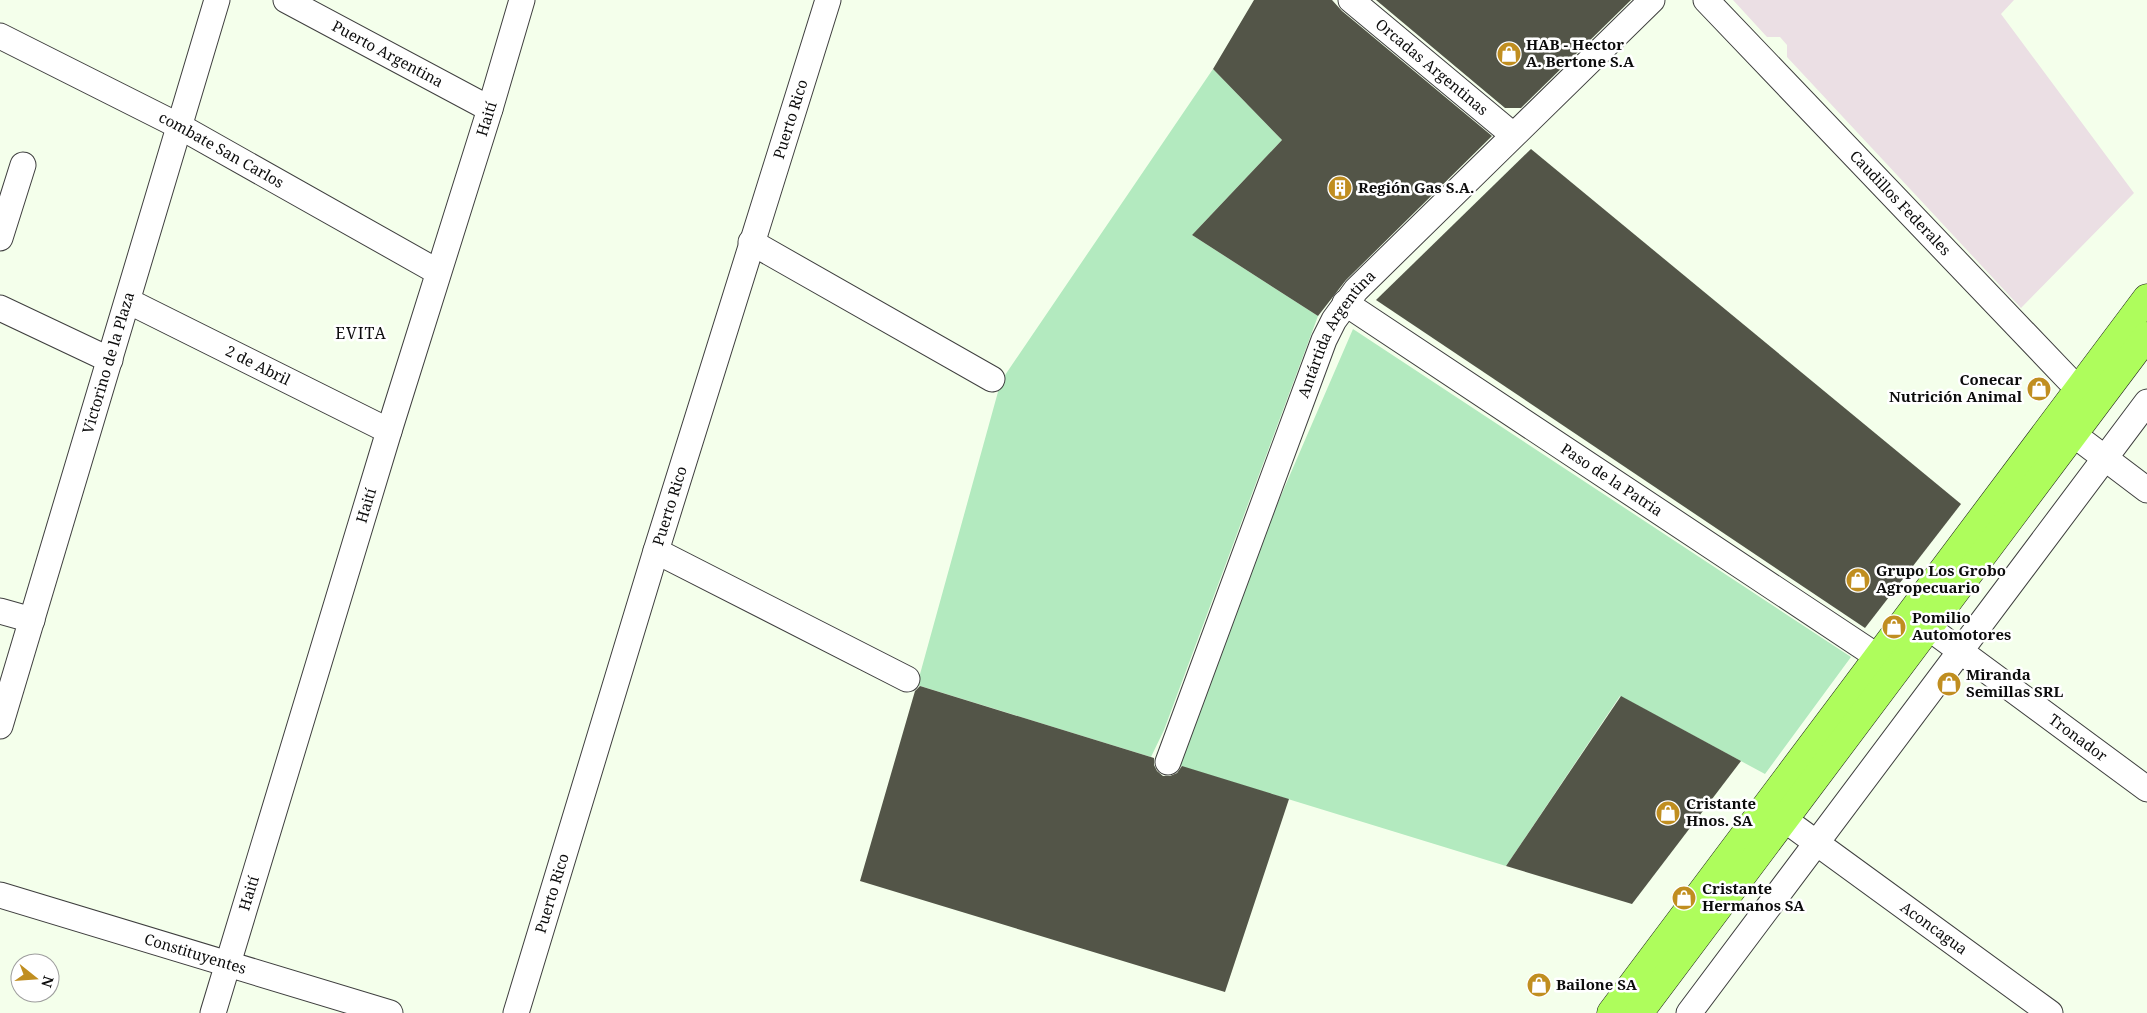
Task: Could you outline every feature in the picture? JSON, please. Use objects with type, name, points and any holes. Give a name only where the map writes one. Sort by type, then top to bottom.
[{"type":"main road","points":[[1640,1013],[2073,434],[2086,398],[2147,298]]},
{"type":"main road","points":[[1611,1013],[1878,657],[2086,398],[2147,336]]},
{"type":"street","name":"Victorino de la Plaza","points":[[0,726],[216,0]]},
{"type":"street","name":"Puerto Argentina","points":[[286,0],[490,110]]},
{"type":"street","name":"Haití","points":[[213,1013],[522,0]]},
{"type":"street","name":"Puerto Rico","points":[[516,1013],[751,242],[828,0]]},
{"type":"street","name":"Orcadas Argentinas","points":[[1351,0],[1513,135]]},
{"type":"street","name":"Antártida Argentina","points":[[1168,762],[1324,340],[1334,320],[1356,290],[1652,0]]},
{"type":"street","name":"Caudillos Federales","points":[[1706,0],[2086,398]]},
{"type":"street","name":"combate San Carlos","points":[[0,36],[179,126],[438,272]]},
{"type":"street","points":[[0,238],[23,165]]},
{"type":"street","points":[[751,242],[992,379]]},
{"type":"street","name":"2 de Abril","points":[[128,301],[389,431]]},
{"type":"street","name":"Paso de la Patria","points":[[1345,303],[1878,657]]},
{"type":"street","points":[[0,308],[110,360]]},
{"type":"street","points":[[1689,1013],[2147,402]]},
{"type":"street","points":[[2073,434],[2147,490]]},
{"type":"street","points":[[656,551],[907,679]]},
{"type":"street","points":[[0,611],[32,620]]},
{"type":"street","name":"Tronador","points":[[1929,628],[2147,789]]},
{"type":"street","name":"Aconcagua","points":[[1785,820],[2050,1013]]},
{"type":"street","name":"Constituyentes","points":[[0,896],[390,1013]]},
{"type":"shaded area","points":[[1733,0],[2014,0],[2001,14],[2134,193],[2021,308],[1787,57],[1787,45],[1780,37],[1767,37]]},
{"type":"green space","points":[[1213,69],[1282,140],[1192,235],[1318,316],[1164,730],[1151,757],[917,685],[1001,381]]},
{"type":"green space","points":[[1353,329],[1851,657],[1765,774],[1620,696],[1506,866],[1180,766],[1270,521]]},
{"type":"building","name":"Región Gas S.A.","points":[[1254,0],[1332,0],[1342,11],[1492,136],[1346,280],[1318,316],[1192,235],[1282,140],[1213,69]]},
{"type":"building","name":"HAB - Hector A. Bertone S.A","points":[[1376,0],[1631,0],[1521,108],[1505,108]]},
{"type":"building","points":[[1531,149],[1961,504],[1865,628],[1376,300]]},
{"type":"building","points":[[920,686],[1154,758],[1154,765],[1157,771],[1163,776],[1177,773],[1182,766],[1289,799],[1225,992],[860,881],[915,691]]},
{"type":"building","points":[[1621,696],[1741,761],[1632,904],[1506,866]]},
{"type":"place","name":"HAB - Hector A. Bertone S.A","points":[[1509,54]]},
{"type":"place","name":"Región Gas S.A.","points":[[1340,188]]},
{"type":"place","name":"Conecar Nutrición Animal","points":[[2039,389]]},
{"type":"place","name":"Grupo Los Grobo Agropecuario","points":[[1858,580]]},
{"type":"place","name":"Pomilio Automotores","points":[[1894,627]]},
{"type":"place","name":"Miranda Semillas SRL","points":[[1949,684]]},
{"type":"place","name":"Cristante Hnos. SA","points":[[1668,813]]},
{"type":"place","name":"Cristante Hermanos SA","points":[[1684,898]]},
{"type":"place","name":"Bailone SA","points":[[1539,985]]},
{"type":"district","name":"EVITA","points":[[361,333]]}]
